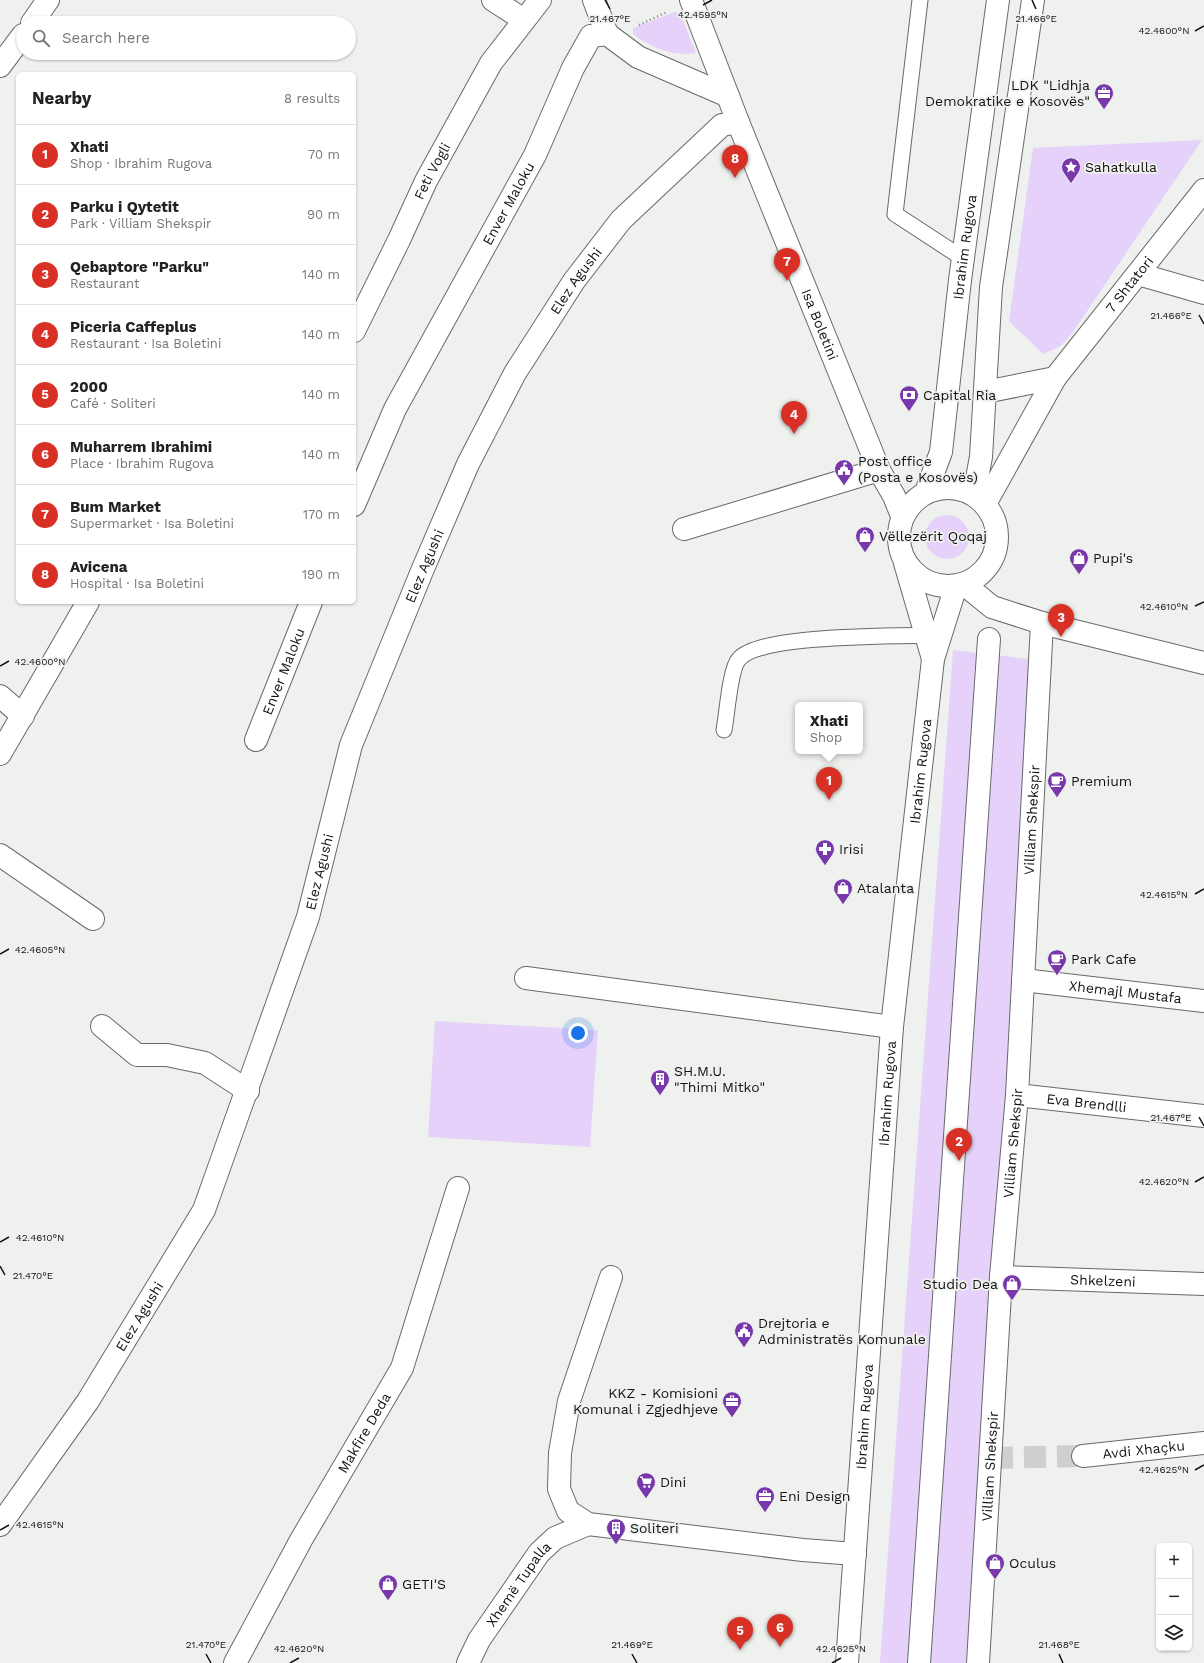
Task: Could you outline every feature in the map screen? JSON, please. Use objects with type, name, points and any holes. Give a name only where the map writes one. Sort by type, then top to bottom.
[{"type":"street","points":[[37,16],[48,0]]},
{"type":"street","points":[[493,0],[524,20]]},
{"type":"street","name":"Feti Vogli","points":[[356,327],[426,181],[460,118],[491,63],[540,0]]},
{"type":"street","points":[[594,0],[609,35],[638,57],[728,96]]},
{"type":"street","name":"Ibrahim Rugova","points":[[926,492],[941,452],[964,259],[998,0]]},
{"type":"street","points":[[1033,0],[991,287],[980,499],[994,518],[998,533],[996,549],[989,564],[978,576],[960,586],[992,607],[1042,623],[1204,663]]},
{"type":"street","name":"Isa Boletini","points":[[691,1],[738,122],[879,470],[894,496],[902,516]]},
{"type":"street","name":"Enver Maloku","points":[[356,500],[395,409],[535,155],[573,68],[591,36],[609,35]]},
{"type":"street","points":[[0,66],[16,44]]},
{"type":"street","name":"Elez Agushi","points":[[0,1525],[88,1401],[204,1210],[248,1091],[308,917],[351,745],[422,571],[468,464],[515,373],[574,281],[621,220],[722,125],[738,122]]},
{"type":"street","name":"7 Shtatori","points":[[980,499],[1055,378],[1204,190]]},
{"type":"street","points":[[1138,274],[1204,292]]},
{"type":"street","points":[[985,392],[1055,378]]},
{"type":"street","points":[[684,530],[879,470]]},
{"type":"street","name":"Ibrahim Rugova","points":[[933,659],[898,539],[902,516],[916,498],[926,492],[945,487],[965,490],[980,499]]},
{"type":"street","name":"Ibrahim Rugova","points":[[847,1663],[892,1026],[933,659],[960,586],[936,585],[927,582],[918,576],[904,561]]},
{"type":"street","points":[[0,754],[24,716],[87,604]]},
{"type":"street","name":"Enver Maloku","points":[[256,740],[310,604]]},
{"type":"street","name":"Villiam Shekspir","points":[[978,1663],[1001,1277],[1017,1095],[1042,623]]},
{"type":"street","points":[[919,1663],[989,639]]},
{"type":"street","points":[[0,696],[24,716]]},
{"type":"street","points":[[0,855],[93,919]]},
{"type":"street","name":"Ibrahim Rugova","points":[[526,978],[892,1026]]},
{"type":"street","name":"Xhemajl Mustafa","points":[[1022,980],[1204,1001]]},
{"type":"street","points":[[102,1026],[137,1055],[167,1055],[205,1063],[248,1091]]},
{"type":"street","name":"Eva Brendlli","points":[[1017,1095],[1204,1116]]},
{"type":"street","name":"Makfire Deda","points":[[235,1663],[301,1540],[402,1368],[458,1188]]},
{"type":"street","points":[[611,1277],[569,1401],[560,1453],[559,1489],[568,1511],[588,1524],[804,1550],[855,1554]]},
{"type":"street","name":"Shkelzeni","points":[[1001,1277],[1204,1284]]},
{"type":"street","name":"Avdi Xhaçku","points":[[1083,1456],[1204,1443]]},
{"type":"street","name":"Xhemë Tupalla","points":[[468,1663],[479,1640],[539,1553],[554,1538],[588,1524]]},
{"type":"lane","points":[[920,0],[895,214],[964,259]]},
{"type":"lane","points":[[724,730],[733,670],[738,659],[758,647],[826,638],[927,635]]},
{"type":"path","points":[[609,35],[691,1]]},
{"type":"shaded area","points":[[675,12],[680,13],[696,53],[679,54],[663,50],[633,34],[633,28]]},
{"type":"shaded area","points":[[1202,140],[1071,335],[1059,347],[1043,354],[1009,321],[1033,148]]},
{"type":"shaded area","points":[[951,515],[956,516],[963,521],[968,528],[968,546],[963,553],[956,558],[943,559],[938,558],[931,553],[926,546],[925,533],[926,528],[931,521],[938,516]]},
{"type":"shaded area","points":[[953,650],[1036,660],[966,1663],[880,1663]]},
{"type":"shaded area","points":[[435,1021],[598,1030],[590,1147],[428,1137]]},
{"type":"tunnel","points":[[991,1458],[1083,1456]]},
{"type":"place","name":"LDK \"Lidhja Demokratike e Kosovës\"","points":[[1104,110]]},
{"type":"place","name":"Avicena","points":[[735,178]]},
{"type":"place","name":"Sahatkulla","points":[[1071,184]]},
{"type":"place","name":"Bum Market","points":[[787,281]]},
{"type":"place","name":"Capital Ria","points":[[909,412]]},
{"type":"place","name":"Piceria Caffeplus","points":[[794,434]]},
{"type":"place","name":"Post office (Posta e Kosovës)","points":[[844,486]]},
{"type":"place","name":"Vëllezërit Qoqaj","points":[[865,553]]},
{"type":"place","name":"Pupi's","points":[[1079,575]]},
{"type":"place","name":"Qebaptore \"Parku\"","points":[[1061,637]]},
{"type":"place","name":"Premium","points":[[1057,798]]},
{"type":"place","name":"Xhati","points":[[829,800]]},
{"type":"place","name":"Irisi","points":[[825,866]]},
{"type":"place","name":"Atalanta","points":[[843,905]]},
{"type":"place","name":"Park Cafe","points":[[1057,976]]},
{"type":"place","name":"SH.M.U. \"Thimi Mitko\"","points":[[660,1096]]},
{"type":"place","name":"Parku i Qytetit","points":[[959,1161]]},
{"type":"place","name":"Studio Dea","points":[[1012,1301]]},
{"type":"place","name":"Drejtoria e Administratës Komunale","points":[[744,1348]]},
{"type":"place","name":"KKZ - Komisioni Komunal i Zgjedhjeve","points":[[732,1418]]},
{"type":"place","name":"Dini","points":[[646,1499]]},
{"type":"place","name":"Eni Design","points":[[765,1513]]},
{"type":"place","name":"Soliteri","points":[[616,1545]]},
{"type":"place","name":"Oculus","points":[[995,1580]]},
{"type":"place","name":"GETI'S","points":[[388,1601]]},
{"type":"place","name":"Muharrem Ibrahimi","points":[[780,1647]]},
{"type":"place","name":"2000","points":[[740,1650]]}]
